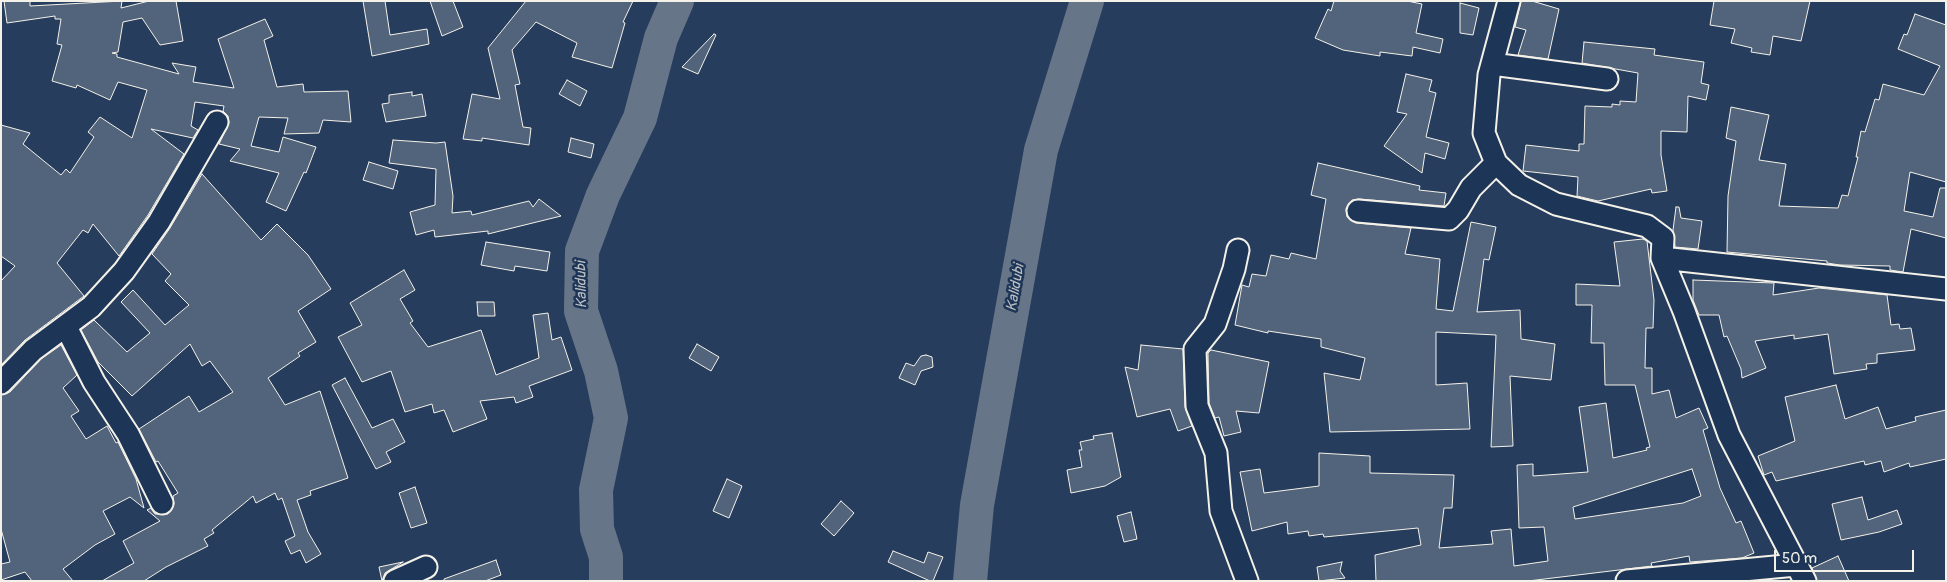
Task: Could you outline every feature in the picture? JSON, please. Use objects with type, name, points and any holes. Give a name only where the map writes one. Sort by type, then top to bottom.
[{"type":"street","points":[[1509,1],[1492,64],[1484,133],[1496,163],[1519,185],[1556,204],[1647,226],[1664,238],[1662,258],[1684,311],[1729,435],[1800,573],[1627,581]]},
{"type":"street","points":[[1492,64],[1607,79]]},
{"type":"street","points":[[1,383],[32,350],[91,308],[124,271],[159,222],[217,122]]},
{"type":"street","points":[[1358,212],[1449,219],[1471,188],[1496,163]]},
{"type":"street","points":[[1238,250],[1234,269],[1214,324],[1195,349],[1195,359],[1197,406],[1216,454],[1221,510],[1247,581]]},
{"type":"street","points":[[1662,258],[1946,289]]},
{"type":"street","points":[[66,327],[94,382],[128,434],[162,503]]},
{"type":"street","points":[[395,581],[426,567]]},
{"type":"building","points":[[4,1],[30,1],[30,6],[122,1],[121,8],[149,1],[176,1],[183,41],[160,45],[142,18],[123,22],[118,52],[112,53],[117,54],[117,57],[179,74],[172,63],[196,67],[193,82],[234,88],[218,39],[265,19],[273,36],[264,40],[277,87],[303,84],[304,92],[348,91],[351,122],[323,120],[319,133],[284,134],[288,118],[259,117],[251,146],[279,152],[283,137],[316,147],[306,173],[304,172],[286,211],[266,202],[279,173],[230,161],[240,149],[219,144],[229,123],[228,116],[223,111],[224,106],[195,102],[191,126],[198,130],[193,138],[151,129],[184,154],[148,215],[119,256],[93,224],[88,233],[83,230],[57,263],[84,296],[25,340],[1,365],[1,281],[15,266],[1,256],[1,125],[30,133],[23,144],[61,175],[66,169],[70,173],[94,137],[88,132],[100,117],[132,138],[147,90],[118,82],[110,100],[77,85],[76,88],[52,81],[62,45],[57,44],[61,19],[55,19],[55,16],[7,23]]},
{"type":"building","points":[[363,1],[385,1],[390,35],[427,29],[429,44],[372,56]]},
{"type":"building","points":[[430,1],[453,1],[463,27],[442,36]]},
{"type":"building","points":[[526,1],[633,1],[623,22],[625,23],[612,68],[572,57],[577,43],[536,22],[512,50],[520,84],[515,85],[523,127],[531,128],[529,145],[482,138],[482,141],[463,139],[472,94],[500,99],[488,48]]},
{"type":"building","points":[[1334,1],[1407,1],[1422,4],[1416,33],[1443,39],[1440,53],[1413,47],[1412,56],[1380,52],[1380,56],[1343,50],[1315,38],[1328,9],[1331,11]]},
{"type":"building","points":[[1521,1],[1532,1],[1559,9],[1548,59],[1518,55],[1526,30],[1515,27]]},
{"type":"building","points":[[1714,1],[1810,1],[1801,41],[1773,36],[1770,55],[1751,52],[1752,48],[1731,43],[1735,29],[1710,25]]},
{"type":"building","points":[[1460,3],[1479,8],[1473,35],[1460,33]]},
{"type":"building","points":[[1915,14],[1946,25],[1946,182],[1910,172],[1904,211],[1933,217],[1940,188],[1946,188],[1946,238],[1911,229],[1903,272],[1890,270],[1890,266],[1840,265],[1827,263],[1827,261],[1727,252],[1728,196],[1736,141],[1726,138],[1731,107],[1769,115],[1759,160],[1786,164],[1779,206],[1838,208],[1842,195],[1848,196],[1858,157],[1856,157],[1861,131],[1865,132],[1875,99],[1879,100],[1883,84],[1924,95],[1940,66],[1898,49],[1904,34],[1907,35]]},
{"type":"building","points":[[714,34],[716,35],[698,74],[682,67]]},
{"type":"building","points":[[1584,42],[1655,49],[1654,55],[1704,62],[1701,83],[1709,85],[1706,100],[1688,96],[1687,132],[1661,131],[1661,155],[1667,191],[1652,193],[1651,189],[1598,201],[1577,196],[1578,177],[1523,171],[1526,145],[1579,151],[1579,144],[1584,144],[1585,106],[1612,107],[1612,104],[1620,105],[1620,101],[1636,102],[1638,73],[1582,63]]},
{"type":"building","points":[[1406,74],[1432,80],[1429,91],[1436,93],[1426,137],[1449,143],[1445,159],[1425,153],[1422,173],[1384,146],[1407,114],[1397,112]]},
{"type":"building","points":[[567,80],[587,91],[580,106],[559,94]]},
{"type":"building","points":[[412,92],[412,96],[422,94],[426,116],[386,122],[382,104],[389,103],[389,95]]},
{"type":"building","points":[[571,138],[594,144],[591,158],[568,152]]},
{"type":"building","points":[[393,140],[445,142],[453,196],[452,213],[471,211],[472,215],[529,201],[533,207],[539,199],[561,216],[488,234],[488,231],[435,237],[434,230],[416,235],[410,212],[435,205],[436,169],[389,163]]},
{"type":"building","points":[[369,162],[398,171],[393,189],[363,180]]},
{"type":"building","points":[[1318,163],[1420,186],[1419,190],[1446,193],[1444,206],[1359,199],[1352,200],[1346,209],[1347,217],[1356,223],[1411,228],[1405,254],[1440,259],[1436,309],[1453,311],[1471,222],[1496,227],[1489,260],[1484,259],[1477,312],[1520,310],[1521,339],[1555,344],[1551,380],[1510,376],[1513,446],[1491,447],[1496,335],[1436,332],[1436,385],[1467,383],[1470,429],[1330,432],[1324,373],[1360,380],[1365,358],[1321,347],[1321,339],[1268,331],[1268,333],[1235,325],[1242,285],[1249,287],[1252,274],[1266,276],[1271,255],[1289,259],[1291,253],[1316,259],[1326,199],[1311,195]]},
{"type":"building","points":[[202,174],[261,240],[277,224],[308,255],[331,289],[298,311],[316,342],[298,353],[300,356],[268,378],[285,405],[320,391],[348,478],[310,491],[311,495],[297,500],[308,532],[321,554],[306,563],[300,550],[291,554],[285,541],[295,536],[282,498],[278,500],[275,493],[256,503],[253,496],[212,530],[214,533],[204,539],[208,546],[166,567],[144,581],[102,581],[134,563],[123,541],[160,521],[147,510],[151,508],[155,514],[168,514],[174,504],[173,496],[178,493],[158,461],[156,462],[139,429],[189,396],[199,412],[233,392],[210,361],[202,366],[190,344],[132,396],[98,362],[81,330],[94,320],[127,352],[150,333],[121,302],[133,290],[165,325],[189,305],[165,281],[171,274],[152,254]]},
{"type":"building","points":[[1676,207],[1679,207],[1681,218],[1702,221],[1698,249],[1675,247],[1673,230]]},
{"type":"building","points":[[1643,239],[1647,241],[1654,300],[1653,328],[1646,328],[1645,368],[1652,368],[1652,394],[1669,390],[1676,418],[1699,408],[1708,428],[1703,430],[1720,488],[1736,523],[1741,521],[1754,553],[1742,558],[1690,562],[1689,556],[1651,563],[1652,566],[1528,581],[1376,581],[1375,555],[1421,545],[1418,528],[1324,537],[1323,534],[1309,536],[1308,531],[1288,534],[1287,522],[1252,531],[1240,472],[1260,469],[1264,493],[1319,486],[1319,453],[1370,456],[1370,473],[1454,475],[1452,508],[1444,508],[1439,548],[1493,544],[1491,531],[1511,529],[1514,566],[1548,561],[1544,527],[1519,528],[1517,465],[1533,464],[1533,476],[1588,472],[1579,407],[1606,403],[1613,458],[1647,450],[1646,448],[1650,447],[1635,385],[1605,385],[1604,343],[1591,343],[1592,305],[1576,305],[1576,284],[1620,286],[1614,242]],"holes":[[[1692,469],[1701,496],[1683,503],[1575,519],[1573,507]]]},
{"type":"building","points":[[486,242],[550,252],[547,271],[515,266],[514,271],[481,265]]},
{"type":"building","points":[[404,270],[415,290],[400,299],[413,321],[410,323],[428,347],[481,330],[496,375],[539,358],[533,315],[548,313],[552,340],[561,337],[572,370],[529,386],[533,397],[516,403],[514,397],[480,401],[487,419],[453,432],[444,410],[434,413],[432,404],[405,412],[391,371],[362,382],[338,337],[362,325],[350,303]]},
{"type":"building","points":[[1693,280],[1774,283],[1773,295],[1819,288],[1887,295],[1891,325],[1899,324],[1900,329],[1911,328],[1915,350],[1877,354],[1877,363],[1866,364],[1867,369],[1834,374],[1828,334],[1794,339],[1794,335],[1755,341],[1766,368],[1742,378],[1741,369],[1727,336],[1724,337],[1719,315],[1699,315],[1693,300]]},
{"type":"building","points":[[477,302],[494,302],[495,316],[478,316]]},
{"type":"building","points":[[697,344],[719,357],[711,371],[689,358]]},
{"type":"building","points":[[61,345],[77,375],[63,388],[79,411],[71,416],[86,439],[107,426],[116,443],[118,442],[136,479],[144,508],[130,497],[103,511],[115,534],[95,545],[63,569],[73,581],[32,581],[25,572],[1,580],[1,564],[10,562],[1,529],[1,395],[10,392],[41,359]]},
{"type":"building","points":[[1141,345],[1183,349],[1185,407],[1192,426],[1178,431],[1170,409],[1137,417],[1125,367],[1138,370]]},
{"type":"building","points":[[1211,350],[1269,362],[1259,413],[1236,411],[1241,432],[1224,436],[1219,417],[1215,418],[1209,403],[1208,353]]},
{"type":"building","points":[[921,356],[932,357],[933,367],[921,371],[915,385],[899,378],[906,363],[914,366]]},
{"type":"building","points":[[345,378],[372,428],[393,419],[405,442],[386,452],[391,462],[376,469],[332,385]]},
{"type":"building","points":[[1836,385],[1845,419],[1878,407],[1886,429],[1916,421],[1915,417],[1946,410],[1946,459],[1910,467],[1909,463],[1884,472],[1881,461],[1865,465],[1864,461],[1776,481],[1772,472],[1764,475],[1758,456],[1795,441],[1785,397]]},
{"type":"building","points":[[1112,433],[1121,477],[1105,486],[1071,493],[1067,470],[1082,467],[1079,450],[1082,450],[1080,442],[1094,439],[1093,436]]},
{"type":"building","points":[[727,479],[742,486],[729,518],[713,511]]},
{"type":"building","points":[[415,487],[427,523],[411,528],[399,493]]},
{"type":"building","points":[[1862,497],[1868,520],[1897,510],[1902,524],[1879,532],[1841,540],[1832,504]]},
{"type":"building","points":[[841,501],[854,513],[834,536],[821,524]]},
{"type":"building","points":[[1131,512],[1137,539],[1124,542],[1117,516]]},
{"type":"building","points":[[893,551],[924,563],[928,552],[943,557],[933,581],[930,581],[888,562]]},
{"type":"building","points":[[1838,556],[1849,581],[1817,581],[1812,568]]},
{"type":"building","points":[[496,560],[501,575],[485,581],[444,581],[444,579]]},
{"type":"building","points":[[403,562],[385,573],[382,581],[379,567]]},
{"type":"building","points":[[1342,562],[1340,571],[1345,578],[1319,581],[1317,567]]},
{"type":"waterway","name":"Kalidubi","points":[[606,581],[606,557],[597,529],[596,490],[611,418],[601,371],[581,311],[582,251],[603,195],[640,118],[661,38],[677,1]]},
{"type":"waterway","name":"Kalidubi","points":[[970,581],[977,505],[1041,150],[1087,1]]}]
